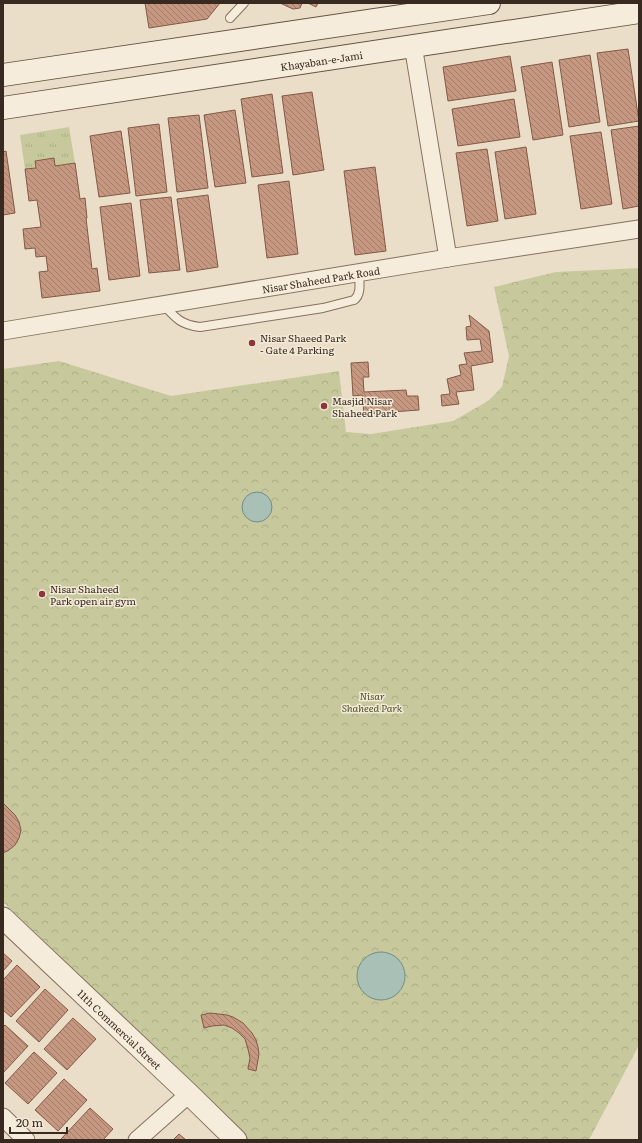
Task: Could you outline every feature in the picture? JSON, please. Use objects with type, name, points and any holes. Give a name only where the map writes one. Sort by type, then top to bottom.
[{"type":"main road","points":[[3,75],[489,3]]},
{"type":"main road","name":"Khayaban-e-Jami","points":[[3,108],[639,12]]},
{"type":"street","points":[[413,45],[448,258]]},
{"type":"street","name":"Nisar Shaheed Park Road","points":[[3,331],[639,228]]},
{"type":"street","name":"11th Commercial Street","points":[[3,918],[236,1140]]},
{"type":"street","points":[[137,1140],[189,1094]]},
{"type":"street","points":[[3,1117],[26,1140]]},
{"type":"lane","points":[[230,18],[244,3]]},
{"type":"lane","points":[[164,305],[183,323],[200,327],[323,308],[357,298],[359,294],[359,273]]},
{"type":"green space","points":[[69,127],[75,163],[55,166],[54,158],[36,168],[25,169],[20,135]]},
{"type":"green space","name":"Nisar Shaheed Park","points":[[639,268],[639,1045],[589,1140],[246,1140],[3,902],[3,369],[59,361],[171,396],[339,371],[346,432],[371,434],[453,421],[488,401],[502,387],[509,356],[494,287],[556,272]]},
{"type":"shaded area","points":[[257,492],[268,496],[272,507],[268,518],[257,522],[246,518],[242,507],[246,496]]},
{"type":"shaded area","points":[[376,952],[386,952],[395,956],[401,962],[405,971],[405,981],[401,990],[395,996],[386,1000],[376,1000],[367,996],[361,990],[357,981],[357,971],[361,962],[367,956]]},
{"type":"building","points":[[145,3],[220,3],[207,19],[149,28]]},
{"type":"building","points":[[280,3],[302,3],[300,8],[293,9]]},
{"type":"building","points":[[308,3],[318,3],[316,7]]},
{"type":"building","points":[[628,49],[639,121],[608,126],[597,53]]},
{"type":"building","points":[[590,55],[600,122],[569,127],[559,60]]},
{"type":"building","points":[[510,56],[516,91],[448,101],[443,67]]},
{"type":"building","points":[[552,62],[563,135],[533,140],[521,67]]},
{"type":"building","points":[[312,92],[324,170],[293,175],[282,96]]},
{"type":"building","points":[[272,94],[283,173],[252,177],[241,99]]},
{"type":"building","points":[[514,99],[520,137],[458,146],[452,109]]},
{"type":"building","points":[[235,110],[246,183],[215,187],[204,115]]},
{"type":"building","points":[[199,115],[208,188],[177,192],[168,118]]},
{"type":"building","points":[[159,124],[167,192],[136,196],[128,128]]},
{"type":"building","points":[[639,126],[639,206],[623,209],[611,130]]},
{"type":"building","points":[[121,131],[130,193],[99,197],[90,136]]},
{"type":"building","points":[[601,132],[612,204],[581,209],[570,136]]},
{"type":"building","points":[[526,147],[536,214],[505,219],[495,152]]},
{"type":"building","points":[[487,149],[498,221],[467,226],[456,153]]},
{"type":"building","points":[[6,151],[15,213],[3,215],[3,152]]},
{"type":"building","points":[[54,158],[55,166],[75,163],[80,199],[85,198],[92,269],[97,268],[100,291],[42,298],[39,272],[48,271],[46,256],[36,257],[35,248],[25,249],[23,229],[41,227],[37,200],[29,201],[25,169],[36,168],[35,161]]},
{"type":"building","points":[[375,167],[386,251],[355,255],[344,171]]},
{"type":"building","points":[[289,181],[298,254],[267,258],[258,185]]},
{"type":"building","points":[[208,195],[218,267],[187,272],[177,199]]},
{"type":"building","points":[[171,197],[180,270],[149,273],[140,200]]},
{"type":"building","points":[[131,203],[140,276],[109,280],[100,207]]},
{"type":"building","points":[[469,315],[489,331],[493,362],[471,366],[474,390],[456,392],[459,404],[442,406],[441,395],[450,394],[447,379],[461,375],[459,365],[467,364],[464,353],[482,351],[480,339],[467,340],[466,327],[471,326]]},
{"type":"building","points":[[368,362],[369,377],[363,377],[364,392],[406,390],[407,396],[418,396],[419,410],[364,414],[362,395],[353,396],[351,363]]},
{"type":"building","points":[[3,803],[15,815],[21,830],[15,845],[3,853]]},
{"type":"building","points":[[3,953],[12,961],[3,971]]},
{"type":"building","points":[[17,965],[40,987],[11,1017],[3,1010],[3,980]]},
{"type":"building","points":[[45,989],[68,1010],[39,1042],[16,1021]]},
{"type":"building","points":[[210,1013],[233,1017],[243,1023],[252,1033],[256,1040],[259,1054],[256,1071],[248,1069],[250,1058],[248,1049],[245,1039],[239,1033],[224,1025],[204,1028],[201,1015]]},
{"type":"building","points":[[73,1018],[96,1039],[67,1070],[44,1049]]},
{"type":"building","points":[[5,1025],[28,1046],[3,1073],[3,1027]]},
{"type":"building","points":[[34,1052],[57,1073],[28,1104],[5,1083]]},
{"type":"building","points":[[64,1079],[87,1100],[58,1131],[35,1110]]},
{"type":"building","points":[[90,1108],[113,1129],[103,1140],[62,1140],[61,1139]]},
{"type":"building","points":[[179,1134],[186,1140],[173,1140]]},
{"type":"place","name":"Nisar Shaeed Park - Gate 4 Parking","points":[[252,343]]},
{"type":"place","name":"Masjid Nisar Shaheed Park","points":[[324,406]]},
{"type":"place","name":"Nisar Shaheed Park open air gym","points":[[42,594]]}]
